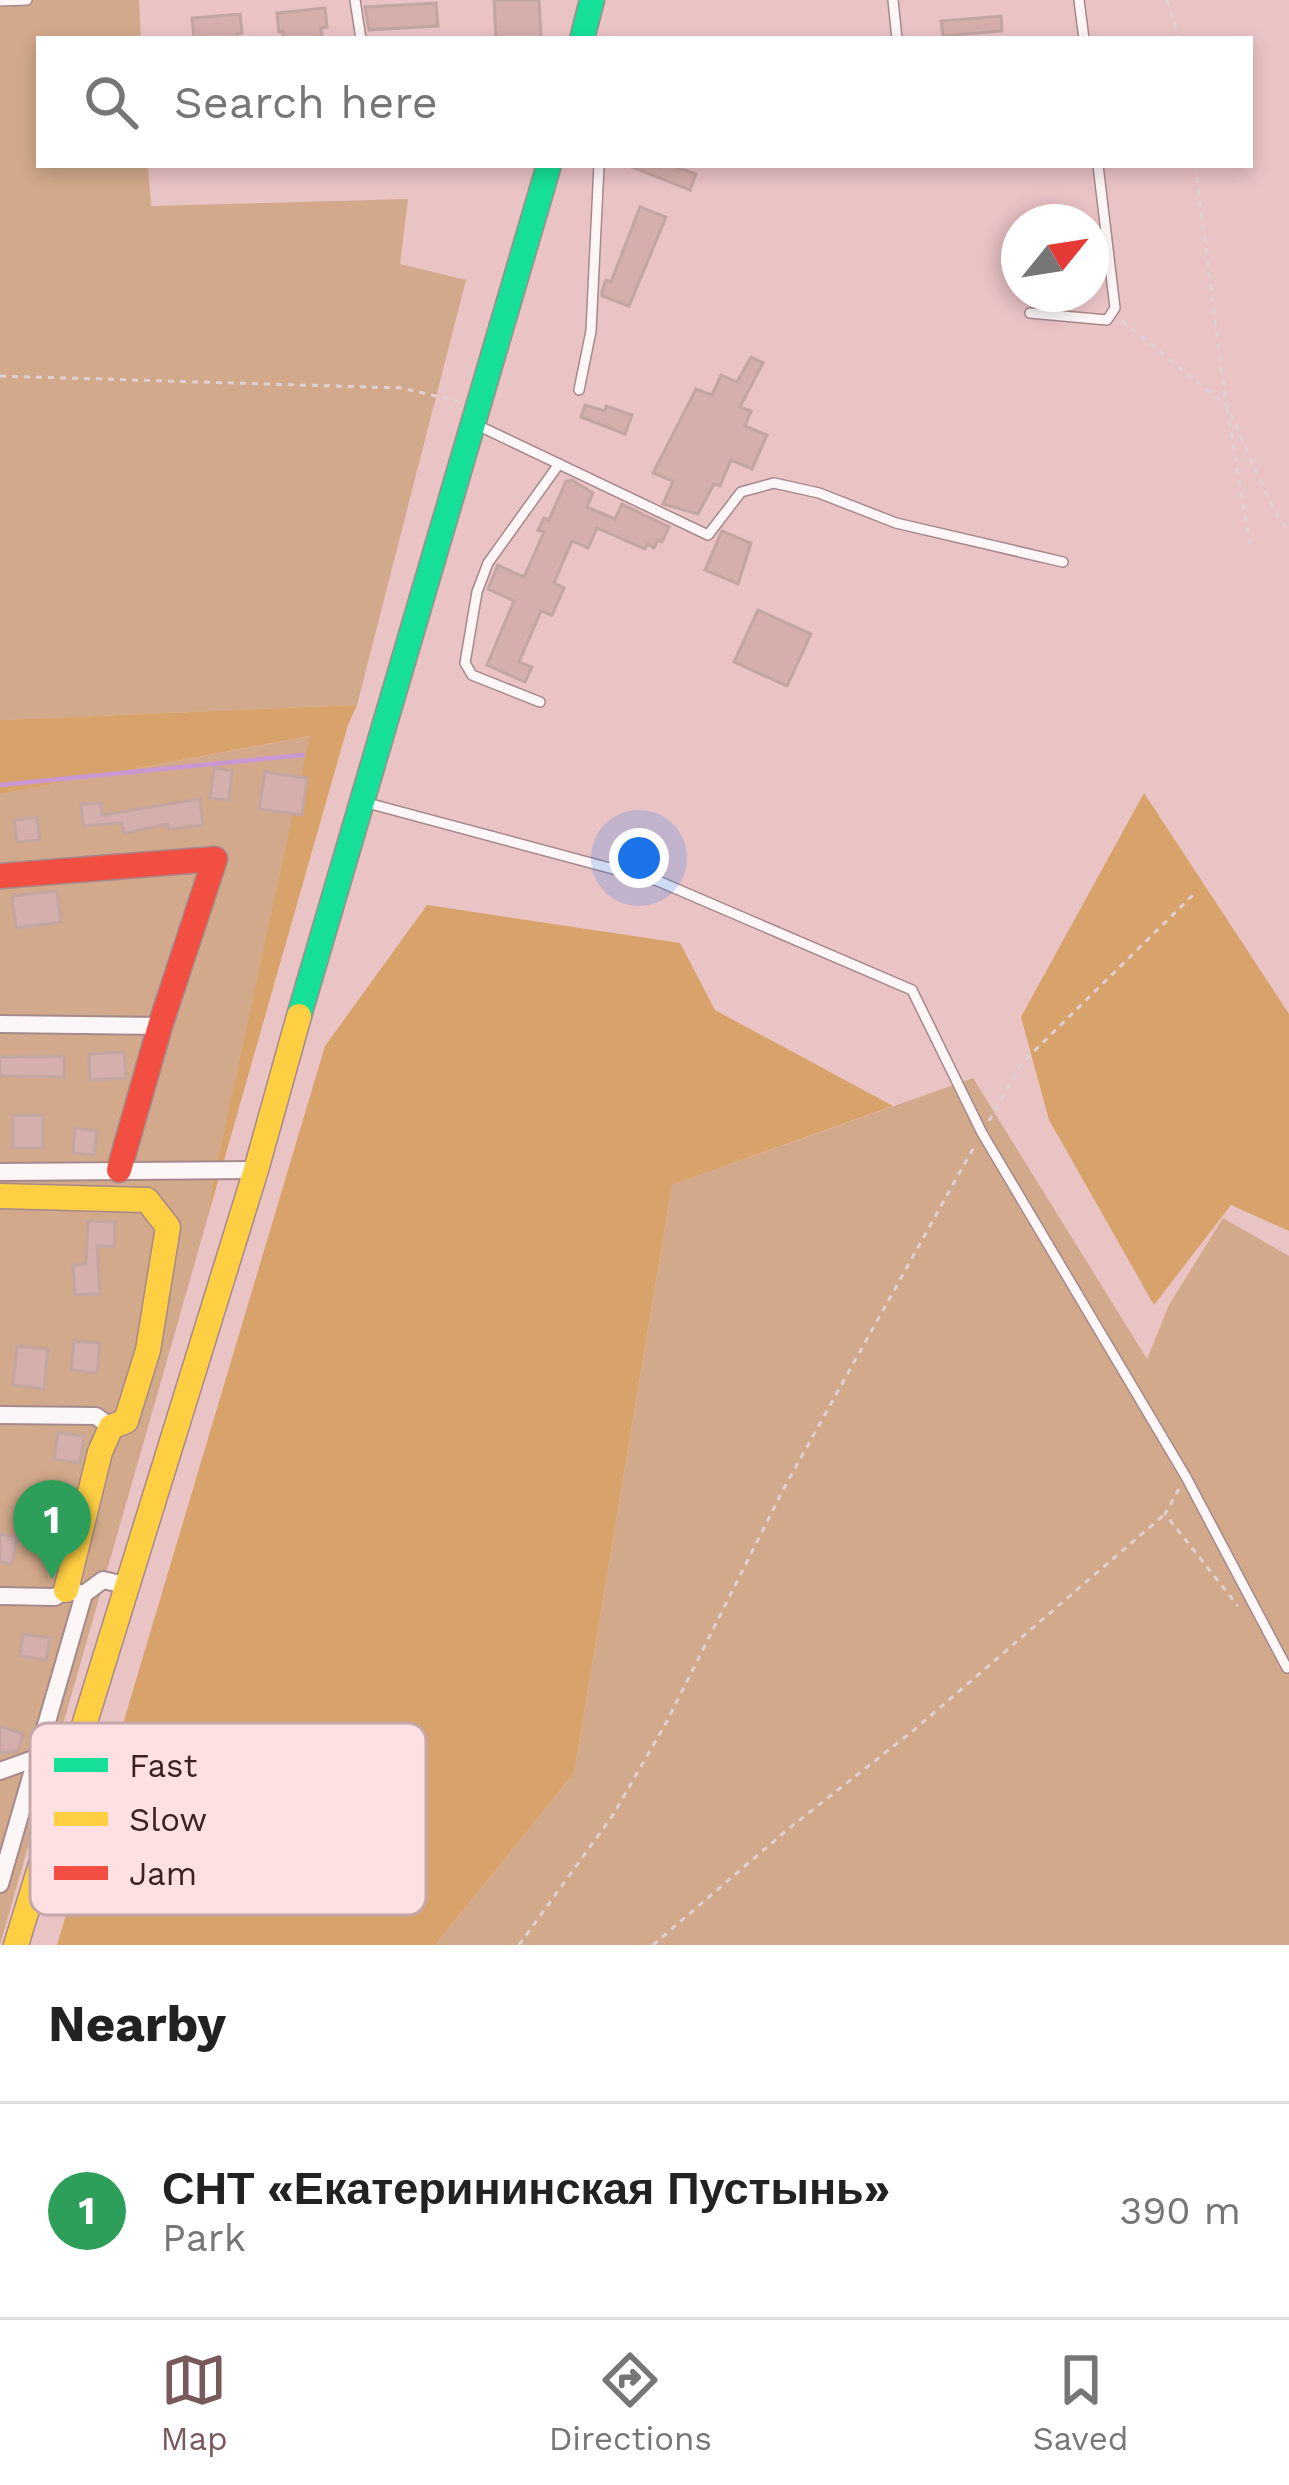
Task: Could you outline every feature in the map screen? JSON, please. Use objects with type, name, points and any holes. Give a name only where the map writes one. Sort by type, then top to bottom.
[{"type":"main road","points":[[584,36],[592,0]]},
{"type":"main road","points":[[83,1723],[256,1170],[548,168]]},
{"type":"main road","points":[[0,876],[215,859],[119,1170]]},
{"type":"main road","points":[[0,1196],[147,1200],[168,1227],[160,1298],[137,1395],[126,1421],[111,1427],[100,1452],[75,1592]]},
{"type":"main road","points":[[16,1945],[30,1899]]},
{"type":"street","points":[[0,1024],[160,1026]]},
{"type":"street","points":[[0,1172],[256,1170]]},
{"type":"street","points":[[0,1414],[96,1416],[111,1427]]},
{"type":"street","points":[[0,1597],[55,1597],[104,1580],[125,1585]]},
{"type":"street","points":[[46,1723],[75,1592]]},
{"type":"street","points":[[0,1771],[30,1760]]},
{"type":"street","points":[[0,1884],[30,1786]]},
{"type":"lane","points":[[0,2],[27,0]]},
{"type":"lane","points":[[355,0],[361,36]]},
{"type":"lane","points":[[893,0],[896,36]]},
{"type":"lane","points":[[1079,0],[1084,36]]},
{"type":"lane","points":[[579,390],[591,331],[599,168]]},
{"type":"lane","points":[[1030,313],[1107,320],[1115,308],[1098,168]]},
{"type":"lane","points":[[474,414],[559,464],[708,535],[741,492],[774,483],[819,494],[896,524],[1063,562]]},
{"type":"lane","points":[[540,702],[472,675],[465,663],[477,592],[488,563],[559,464]]},
{"type":"lane","points":[[360,801],[658,881],[912,990],[982,1132],[1186,1477],[1287,1667]]},
{"type":"path","points":[[1167,0],[1178,36]]},
{"type":"path","points":[[1196,168],[1226,404],[1250,544]]},
{"type":"path","points":[[1112,312],[1226,404],[1274,510],[1289,532]]},
{"type":"path","points":[[0,376],[401,388],[474,414]]},
{"type":"path","points":[[519,1945],[613,1815],[666,1723],[784,1487],[1021,1064],[1196,892]]},
{"type":"path","points":[[653,1945],[914,1730],[1165,1514],[1186,1477]]},
{"type":"path","points":[[1165,1514],[1246,1616]]},
{"type":"shaded area","points":[[0,0],[139,0],[141,36],[36,36],[36,168],[148,168],[151,206],[408,199],[400,264],[466,280],[357,705],[0,720]]},
{"type":"shaded area","points":[[357,705],[209,1213],[310,736],[0,794],[0,720]]},
{"type":"shaded area","points":[[311,736],[209,1213],[63,1723],[30,1723],[30,1840],[0,1945],[0,794]]},
{"type":"shaded area","points":[[1144,793],[1289,1014],[1289,1231],[1231,1205],[1154,1305],[1049,1120],[1021,1017]]},
{"type":"shaded area","points":[[427,905],[680,943],[715,1010],[893,1106],[672,1185],[574,1773],[435,1945],[57,1945],[66,1915],[426,1915],[426,1723],[123,1723],[325,1046]]},
{"type":"shaded area","points":[[973,1078],[1147,1359],[1169,1305],[1223,1218],[1289,1256],[1289,1945],[435,1945],[574,1773],[672,1185]]},
{"type":"building","points":[[494,0],[539,0],[541,36],[496,36]]},
{"type":"building","points":[[436,3],[438,26],[369,30],[365,7]]},
{"type":"building","points":[[325,8],[327,27],[321,28],[322,36],[283,36],[277,13]]},
{"type":"building","points":[[240,14],[242,33],[194,36],[192,18]]},
{"type":"building","points":[[1001,16],[1002,31],[943,36],[941,21]]},
{"type":"building","points":[[635,168],[679,168],[696,174],[690,190]]},
{"type":"building","points":[[640,207],[666,217],[629,306],[602,296],[602,291],[606,280],[611,282]]},
{"type":"building","points":[[751,357],[763,363],[740,407],[751,411],[745,426],[767,435],[752,469],[731,460],[720,486],[714,484],[698,514],[663,504],[673,481],[653,473],[696,389],[712,395],[721,375],[737,382]]},
{"type":"building","points":[[585,405],[632,415],[625,434],[581,417]]},
{"type":"building","points":[[566,481],[593,493],[587,507],[615,519],[622,504],[669,527],[654,548],[647,544],[645,549],[597,528],[588,548],[572,541],[554,583],[564,588],[552,615],[541,611],[519,662],[532,667],[525,682],[487,665],[514,601],[488,589],[498,565],[524,577],[544,532],[538,530],[544,518],[549,520]]},
{"type":"building","points":[[722,531],[751,543],[738,584],[705,570]]},
{"type":"building","points":[[758,610],[811,634],[787,686],[734,662]]},
{"type":"building","points":[[214,768],[232,771],[229,800],[210,798]]},
{"type":"building","points":[[265,772],[307,778],[302,815],[259,809]]},
{"type":"building","points":[[200,799],[203,825],[168,829],[168,824],[124,833],[122,823],[83,826],[81,804],[101,803],[102,815]]},
{"type":"building","points":[[37,817],[40,840],[17,842],[14,820]]},
{"type":"building","points":[[57,891],[61,922],[16,928],[12,896]]},
{"type":"building","points":[[124,1052],[126,1078],[90,1080],[89,1054]]},
{"type":"building","points":[[64,1056],[64,1077],[0,1076],[0,1057]]},
{"type":"building","points":[[13,1115],[43,1115],[43,1148],[13,1148]]},
{"type":"building","points":[[75,1128],[97,1131],[94,1155],[73,1153]]},
{"type":"building","points":[[88,1221],[115,1222],[114,1247],[97,1246],[100,1294],[75,1295],[73,1265],[86,1264]]},
{"type":"building","points":[[74,1341],[100,1343],[97,1373],[71,1370]]},
{"type":"building","points":[[17,1346],[48,1349],[44,1389],[13,1385]]},
{"type":"building","points":[[58,1432],[84,1436],[80,1463],[54,1459]]},
{"type":"building","points":[[0,1534],[17,1537],[12,1564],[0,1562]]},
{"type":"building","points":[[23,1634],[50,1638],[46,1660],[20,1656]]},
{"type":"building","points":[[0,1726],[23,1734],[18,1751],[0,1753]]},
{"type":"waterway","points":[[0,785],[303,755]]},
{"type":"traffic: fast","points":[[583,36],[592,0]]},
{"type":"traffic: fast","points":[[299,1016],[548,168]]},
{"type":"traffic: slow","points":[[85,1723],[299,1016]]},
{"type":"traffic: slow","points":[[0,1196],[147,1200],[168,1227],[148,1350],[126,1421],[111,1427],[100,1452],[66,1590]]},
{"type":"traffic: slow","points":[[16,1945],[30,1900]]},
{"type":"traffic: jam","points":[[0,876],[215,859],[119,1170]]},
{"type":"place","name":"СНТ «Екатерининская Пустынь»","points":[[52,1579]]}]
